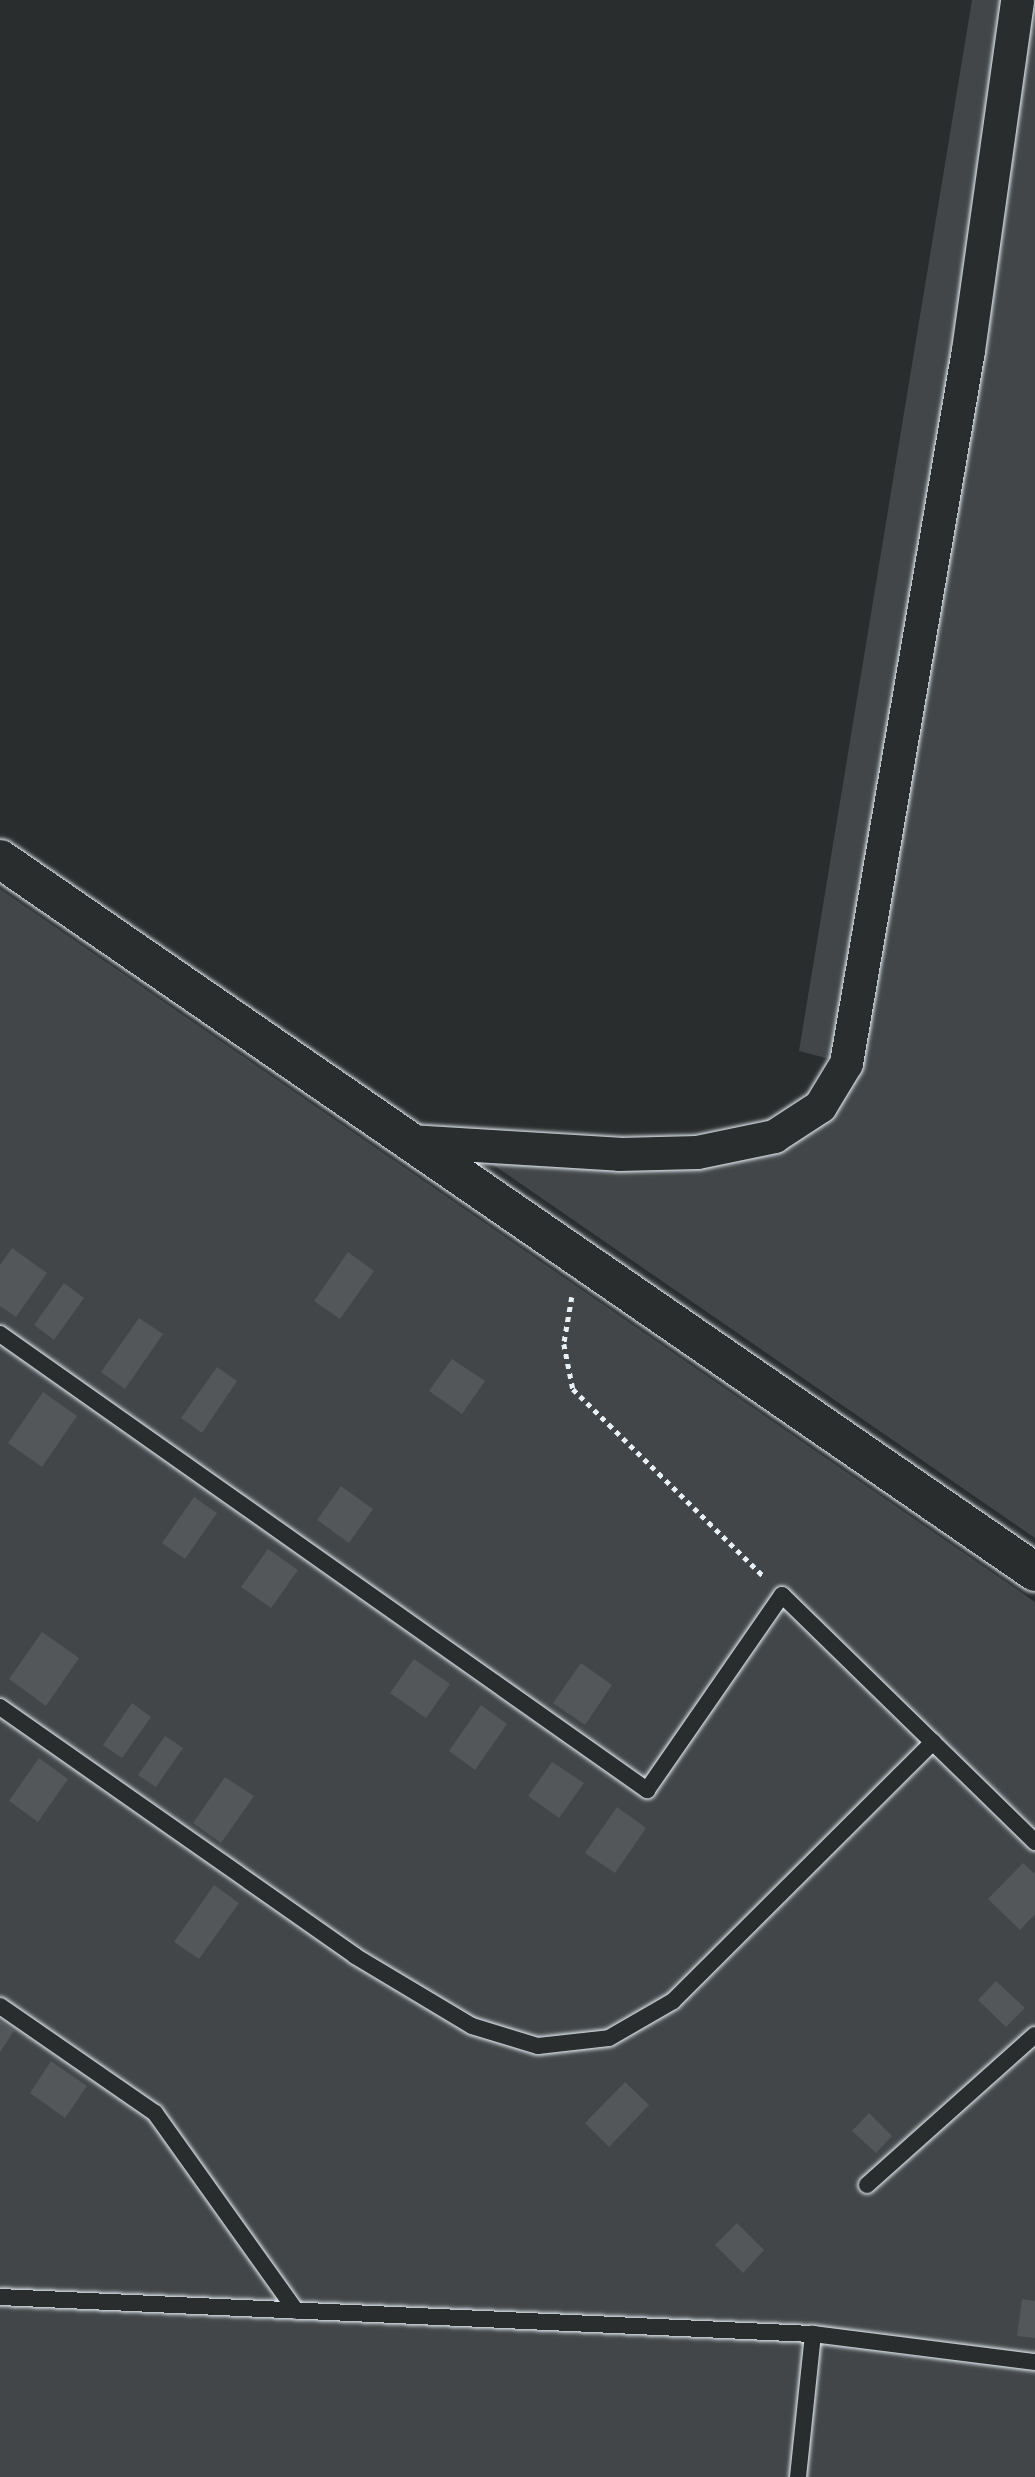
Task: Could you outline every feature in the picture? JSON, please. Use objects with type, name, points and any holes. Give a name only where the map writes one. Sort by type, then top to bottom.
[{"type":"street","points":[[409,1141],[619,1154],[697,1153],[774,1136],[820,1106],[846,1063],[968,350],[1017,0]]},
{"type":"street","points":[[0,859],[1035,1572]]},
{"type":"lane","points":[[0,1334],[647,1790],[782,1595],[1035,1842]]},
{"type":"lane","points":[[0,1707],[355,1956],[471,2026],[538,2046],[610,2038],[673,2001],[933,1742]]},
{"type":"lane","points":[[0,2006],[155,2113],[296,2311]]},
{"type":"lane","points":[[867,2185],[1035,2035]]},
{"type":"lane","points":[[0,2297],[813,2334],[1035,2362]]},
{"type":"lane","points":[[798,2477],[813,2334]]},
{"type":"path","points":[[579,1258],[564,1344],[573,1389],[782,1595]]},
{"type":"shaded area","points":[[972,0],[1035,0],[1035,1538],[463,1144],[774,1136],[845,1063],[799,1051]]},
{"type":"shaded area","points":[[0,889],[1035,1602],[1035,2477],[0,2477]]},
{"type":"building","points":[[12,1248],[47,1273],[16,1317],[0,1306],[0,1265]]},
{"type":"building","points":[[348,1252],[374,1271],[340,1319],[314,1301]]},
{"type":"building","points":[[64,1283],[84,1298],[54,1340],[34,1325]]},
{"type":"building","points":[[139,1318],[163,1334],[125,1389],[101,1372]]},
{"type":"building","points":[[452,1359],[485,1381],[462,1414],[429,1391]]},
{"type":"building","points":[[217,1367],[237,1381],[202,1433],[181,1418]]},
{"type":"building","points":[[43,1392],[77,1416],[42,1467],[8,1443]]},
{"type":"building","points":[[341,1486],[373,1509],[349,1543],[317,1520]]},
{"type":"building","points":[[194,1497],[217,1513],[185,1559],[162,1543]]},
{"type":"building","points":[[268,1549],[298,1570],[271,1608],[241,1587]]},
{"type":"building","points":[[42,1632],[79,1658],[46,1706],[9,1679]]},
{"type":"building","points":[[414,1659],[450,1684],[426,1718],[390,1693]]},
{"type":"building","points":[[581,1663],[612,1685],[585,1725],[553,1703]]},
{"type":"building","points":[[132,1703],[151,1717],[122,1758],[103,1745]]},
{"type":"building","points":[[481,1705],[507,1724],[475,1770],[449,1751]]},
{"type":"building","points":[[165,1736],[183,1748],[156,1787],[138,1775]]},
{"type":"building","points":[[39,1758],[68,1779],[38,1822],[9,1801]]},
{"type":"building","points":[[552,1762],[584,1783],[559,1818],[528,1796]]},
{"type":"building","points":[[225,1777],[254,1796],[221,1843],[193,1823]]},
{"type":"building","points":[[617,1807],[646,1828],[615,1873],[585,1853]]},
{"type":"building","points":[[1023,1863],[1035,1874],[1035,1914],[1020,1930],[988,1899]]},
{"type":"building","points":[[214,1885],[239,1903],[199,1959],[174,1942]]},
{"type":"building","points":[[996,1981],[1025,2008],[1006,2027],[978,2000]]},
{"type":"building","points":[[0,2021],[14,2031],[0,2052]]},
{"type":"building","points":[[51,2061],[87,2086],[65,2118],[30,2093]]},
{"type":"building","points":[[625,2082],[649,2105],[609,2147],[585,2123]]},
{"type":"building","points":[[869,2113],[892,2136],[876,2153],[852,2131]]},
{"type":"building","points":[[737,2223],[764,2250],[743,2273],[715,2245]]},
{"type":"building","points":[[1022,2299],[1035,2301],[1035,2338],[1017,2336]]}]
